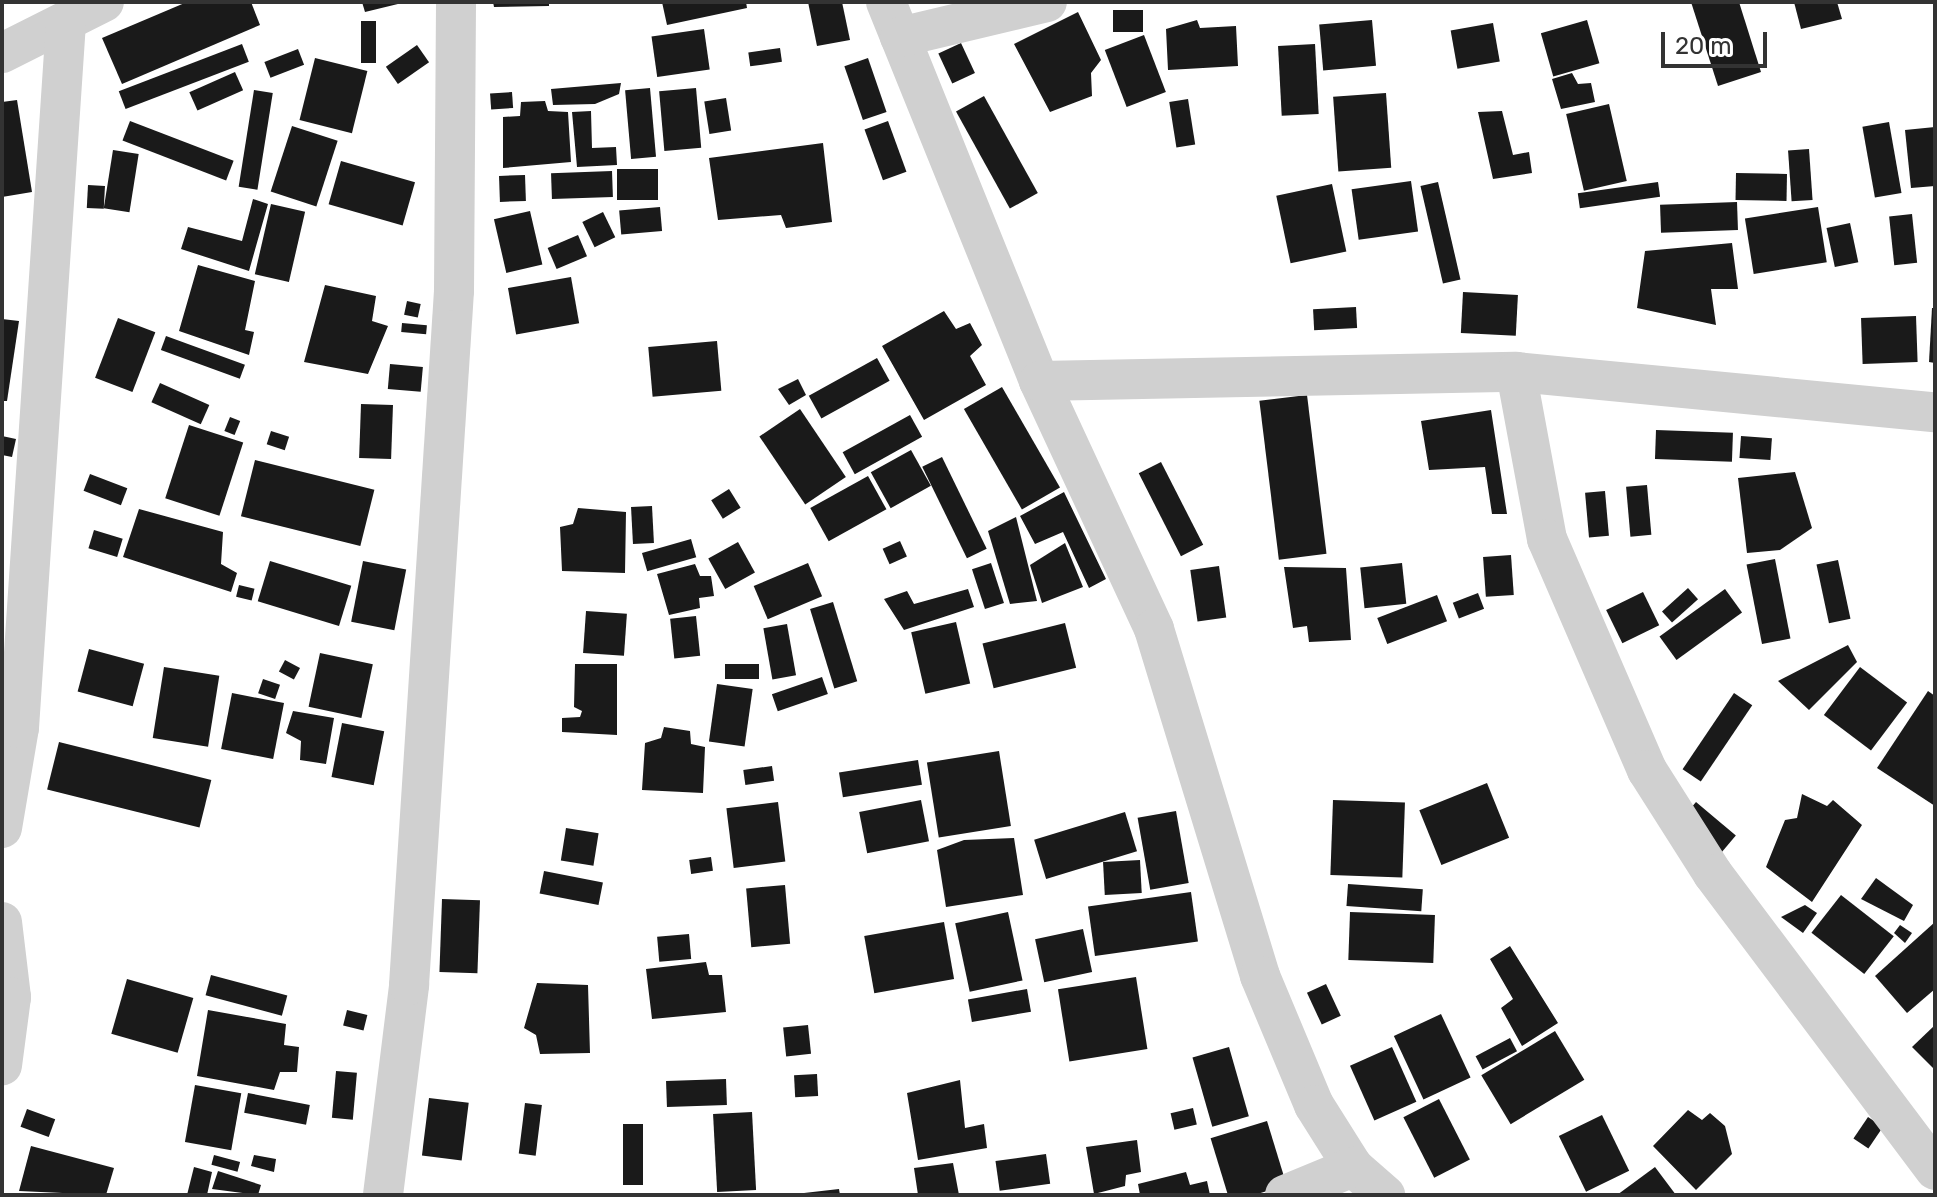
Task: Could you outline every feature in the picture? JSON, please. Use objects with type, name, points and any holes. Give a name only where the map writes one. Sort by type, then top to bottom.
[{"type":"street","points":[[2,53],[104,2]]},
{"type":"street","points":[[383,1195],[409,985],[454,291],[456,2]]},
{"type":"street","points":[[893,20],[959,2]]},
{"type":"street","points":[[893,20],[1047,2]]},
{"type":"street","points":[[893,20],[1039,381],[1154,629],[1260,976],[1314,1105],[1353,1167],[1385,1195]]},
{"type":"street","points":[[2,828],[19,728],[66,22]]},
{"type":"street","points":[[1039,381],[1516,372],[1935,412]]},
{"type":"street","points":[[1516,372],[1547,539],[1647,770],[1713,874],[1935,1170]]},
{"type":"street","points":[[2,922],[11,997],[2,1065]]},
{"type":"street","points":[[1285,1195],[1353,1167]]},
{"type":"building","points":[[187,2],[251,2],[260,25],[122,84],[102,38]]},
{"type":"building","points":[[362,2],[402,2],[402,3],[365,12]]},
{"type":"building","points":[[493,2],[549,2],[549,6],[494,7]]},
{"type":"building","points":[[662,2],[746,2],[747,8],[667,25]]},
{"type":"building","points":[[808,2],[842,2],[850,40],[817,46]]},
{"type":"building","points":[[1691,2],[1739,2],[1761,72],[1718,86]]},
{"type":"building","points":[[1794,2],[1837,2],[1842,19],[1801,29]]},
{"type":"building","points":[[1113,10],[1143,10],[1143,32],[1113,32]]},
{"type":"building","points":[[1078,12],[1101,60],[1091,73],[1092,96],[1050,112],[1014,44]]},
{"type":"building","points":[[1197,20],[1200,28],[1236,26],[1238,66],[1168,70],[1166,29]]},
{"type":"building","points":[[1372,20],[1376,66],[1323,70],[1319,25]]},
{"type":"building","points":[[1587,20],[1599,63],[1553,76],[1541,33]]},
{"type":"building","points":[[361,21],[376,21],[376,63],[361,63]]},
{"type":"building","points":[[1493,23],[1500,61],[1457,69],[1451,30]]},
{"type":"building","points":[[704,29],[710,70],[657,77],[652,36]]},
{"type":"building","points":[[1144,35],[1166,92],[1127,107],[1105,50]]},
{"type":"building","points":[[961,43],[975,73],[952,83],[938,54]]},
{"type":"building","points":[[242,44],[249,62],[126,109],[119,91]]},
{"type":"building","points":[[1315,44],[1319,114],[1282,116],[1278,46]]},
{"type":"building","points":[[417,45],[429,62],[398,84],[386,67]]},
{"type":"building","points":[[780,48],[782,62],[750,66],[748,52]]},
{"type":"building","points":[[298,49],[304,65],[270,78],[264,62]]},
{"type":"building","points":[[315,58],[367,71],[352,133],[300,120]]},
{"type":"building","points":[[868,58],[887,112],[863,120],[844,66]]},
{"type":"building","points":[[235,72],[243,90],[197,111],[189,92]]},
{"type":"building","points":[[1572,73],[1578,84],[1591,83],[1595,102],[1561,109],[1552,79]]},
{"type":"building","points":[[621,83],[619,94],[595,104],[553,105],[551,89]]},
{"type":"building","points":[[650,88],[656,157],[631,159],[625,90]]},
{"type":"building","points":[[696,88],[701,148],[664,151],[659,91]]},
{"type":"building","points":[[254,90],[273,93],[257,190],[239,187]]},
{"type":"building","points":[[512,92],[513,108],[491,109],[490,94]]},
{"type":"building","points":[[1386,93],[1391,168],[1338,172],[1333,97]]},
{"type":"building","points":[[984,96],[1038,193],[1010,209],[956,112]]},
{"type":"building","points":[[726,98],[731,131],[709,134],[704,101]]},
{"type":"building","points":[[1188,99],[1195,144],[1176,147],[1169,102]]},
{"type":"building","points":[[17,100],[32,192],[2,197],[2,102]]},
{"type":"building","points":[[545,101],[548,111],[568,112],[571,162],[503,168],[503,117],[520,116],[521,102]]},
{"type":"building","points":[[1609,104],[1627,181],[1584,191],[1566,114]]},
{"type":"building","points":[[591,111],[592,148],[616,147],[617,165],[577,167],[572,112]]},
{"type":"building","points":[[1502,111],[1513,155],[1529,152],[1532,173],[1493,179],[1478,112]]},
{"type":"building","points":[[130,121],[234,161],[226,180],[122,141]]},
{"type":"building","points":[[888,121],[906,172],[883,180],[865,130]]},
{"type":"building","points":[[1889,122],[1902,193],[1875,198],[1862,127]]},
{"type":"building","points":[[292,126],[338,141],[316,206],[271,192]]},
{"type":"building","points":[[1935,127],[1935,186],[1911,188],[1905,130]]},
{"type":"building","points":[[823,143],[832,222],[786,228],[781,215],[718,220],[709,158]]},
{"type":"building","points":[[1809,149],[1813,200],[1792,201],[1788,150]]},
{"type":"building","points":[[113,150],[139,154],[129,212],[104,208]]},
{"type":"building","points":[[341,161],[415,182],[403,225],[329,204]]},
{"type":"building","points":[[617,169],[658,169],[658,200],[617,200]]},
{"type":"building","points":[[612,171],[613,197],[552,199],[551,173]]},
{"type":"building","points":[[1736,173],[1787,174],[1787,201],[1736,200]]},
{"type":"building","points":[[525,175],[526,201],[500,202],[499,176]]},
{"type":"building","points":[[1411,181],[1418,232],[1359,240],[1352,189]]},
{"type":"building","points":[[1438,182],[1460,279],[1443,283],[1420,186]]},
{"type":"building","points":[[1658,182],[1660,197],[1580,208],[1578,193]]},
{"type":"building","points":[[1332,184],[1346,251],[1291,263],[1276,196]]},
{"type":"building","points":[[88,185],[105,186],[104,209],[87,208]]},
{"type":"building","points":[[253,199],[268,204],[249,271],[181,249],[188,227],[242,241]]},
{"type":"building","points":[[1737,202],[1738,230],[1661,233],[1660,205]]},
{"type":"building","points":[[271,204],[305,212],[289,282],[255,274]]},
{"type":"building","points":[[660,207],[662,231],[621,234],[619,211]]},
{"type":"building","points":[[1818,207],[1827,262],[1754,274],[1745,219]]},
{"type":"building","points":[[530,211],[542,265],[506,273],[494,219]]},
{"type":"building","points":[[603,212],[615,237],[595,247],[582,222]]},
{"type":"building","points":[[1912,214],[1917,263],[1894,265],[1889,216]]},
{"type":"building","points":[[1850,223],[1858,262],[1835,267],[1827,228]]},
{"type":"building","points":[[578,235],[587,256],[557,269],[548,248]]},
{"type":"building","points":[[1732,243],[1738,289],[1711,289],[1716,325],[1637,308],[1645,251]]},
{"type":"building","points":[[198,265],[255,281],[245,330],[254,332],[249,355],[179,331]]},
{"type":"building","points":[[571,277],[579,323],[516,334],[508,288]]},
{"type":"building","points":[[325,285],[376,296],[372,321],[388,326],[368,374],[304,362]]},
{"type":"building","points":[[1463,292],[1518,295],[1516,336],[1461,333]]},
{"type":"building","points":[[407,301],[421,304],[418,318],[404,315]]},
{"type":"building","points":[[1356,307],[1357,328],[1314,330],[1313,309]]},
{"type":"building","points":[[1932,308],[1935,308],[1935,363],[1929,362]]},
{"type":"building","points":[[944,311],[956,329],[970,323],[982,345],[970,356],[986,385],[924,420],[882,346]]},
{"type":"building","points":[[1916,316],[1918,362],[1863,364],[1861,318]]},
{"type":"building","points":[[118,318],[155,332],[132,392],[95,378]]},
{"type":"building","points":[[2,319],[19,321],[7,401],[2,401]]},
{"type":"building","points":[[402,323],[427,325],[426,334],[401,332]]},
{"type":"building","points":[[166,336],[245,365],[240,379],[161,350]]},
{"type":"building","points":[[717,341],[721,391],[653,397],[648,347]]},
{"type":"building","points":[[877,358],[890,381],[821,419],[809,396]]},
{"type":"building","points":[[390,364],[423,367],[421,392],[388,389]]},
{"type":"building","points":[[798,379],[806,395],[789,405],[778,389]]},
{"type":"building","points":[[160,383],[209,405],[201,424],[151,402]]},
{"type":"building","points":[[1002,387],[1060,487],[1022,509],[964,409]]},
{"type":"building","points":[[1307,395],[1326,554],[1279,560],[1259,401]]},
{"type":"building","points":[[361,404],[393,405],[391,459],[359,458]]},
{"type":"building","points":[[800,409],[846,477],[805,504],[759,436]]},
{"type":"building","points":[[1491,410],[1507,514],[1492,514],[1485,467],[1429,470],[1421,421]]},
{"type":"building","points":[[910,415],[922,437],[855,474],[843,452]]},
{"type":"building","points":[[230,417],[240,421],[235,435],[224,431]]},
{"type":"building","points":[[189,425],[243,443],[219,516],[165,498]]},
{"type":"building","points":[[1656,430],[1733,433],[1732,462],[1655,459]]},
{"type":"building","points":[[271,431],[289,437],[285,450],[267,444]]},
{"type":"building","points":[[2,436],[16,439],[12,457],[2,455]]},
{"type":"building","points":[[1741,436],[1772,438],[1770,460],[1739,458]]},
{"type":"building","points":[[911,450],[931,486],[891,508],[871,472]]},
{"type":"building","points":[[942,457],[987,549],[967,558],[922,467]]},
{"type":"building","points":[[255,460],[374,490],[360,546],[241,516]]},
{"type":"building","points":[[1161,462],[1203,545],[1181,556],[1139,473]]},
{"type":"building","points":[[1795,472],[1812,528],[1780,550],[1747,553],[1738,478]]},
{"type":"building","points":[[90,474],[127,488],[121,505],[84,491]]},
{"type":"building","points":[[868,476],[886,509],[829,541],[810,508]]},
{"type":"building","points":[[1647,485],[1651,535],[1630,537],[1626,487]]},
{"type":"building","points":[[729,489],[741,508],[723,519],[711,500]]},
{"type":"building","points":[[1605,491],[1609,536],[1589,538],[1585,493]]},
{"type":"building","points":[[1064,492],[1106,579],[1089,588],[1063,532],[1035,544],[1020,516]]},
{"type":"building","points":[[652,506],[654,543],[633,544],[631,507]]},
{"type":"building","points":[[578,508],[626,512],[625,573],[562,571],[560,527],[573,524]]},
{"type":"building","points":[[139,509],[223,532],[221,564],[237,573],[231,592],[123,557]]},
{"type":"building","points":[[1016,517],[1037,601],[1010,604],[988,531]]},
{"type":"building","points":[[94,530],[123,539],[117,557],[88,548]]},
{"type":"building","points":[[691,539],[696,557],[647,571],[642,553]]},
{"type":"building","points":[[900,541],[907,557],[890,564],[883,549]]},
{"type":"building","points":[[738,542],[755,573],[725,589],[708,558]]},
{"type":"building","points":[[1065,543],[1083,587],[1042,603],[1030,565]]},
{"type":"building","points":[[1511,555],[1514,595],[1486,597],[1483,557]]},
{"type":"building","points":[[1775,559],[1790,639],[1762,644],[1747,565]]},
{"type":"building","points":[[1838,560],[1850,619],[1829,623],[1816,565]]},
{"type":"building","points":[[270,561],[351,586],[339,626],[258,601]]},
{"type":"building","points":[[363,561],[406,569],[394,630],[351,622]]},
{"type":"building","points":[[808,563],[822,596],[768,619],[754,586]]},
{"type":"building","points":[[991,563],[1004,603],[985,609],[972,569]]},
{"type":"building","points":[[1402,563],[1406,604],[1365,608],[1360,567]]},
{"type":"building","points":[[695,564],[700,576],[711,576],[714,596],[699,598],[700,608],[669,615],[657,574]]},
{"type":"building","points":[[1219,566],[1226,617],[1198,622],[1190,570]]},
{"type":"building","points":[[1284,567],[1346,568],[1351,640],[1309,642],[1307,626],[1293,628]]},
{"type":"building","points":[[239,585],[255,589],[252,601],[236,597]]},
{"type":"building","points":[[1688,588],[1698,599],[1672,623],[1662,611]]},
{"type":"building","points":[[968,589],[974,607],[904,630],[884,599],[907,591],[914,604]]},
{"type":"building","points":[[1725,589],[1742,612],[1677,660],[1659,637]]},
{"type":"building","points":[[1643,592],[1659,625],[1622,643],[1606,610]]},
{"type":"building","points":[[1478,593],[1484,609],[1459,619],[1453,603]]},
{"type":"building","points":[[1437,595],[1447,621],[1387,644],[1377,618]]},
{"type":"building","points":[[833,602],[857,681],[834,688],[810,609]]},
{"type":"building","points":[[586,611],[627,614],[624,656],[583,653]]},
{"type":"building","points":[[696,616],[700,656],[674,658],[670,619]]},
{"type":"building","points":[[956,622],[970,683],[925,694],[911,632]]},
{"type":"building","points":[[1065,623],[1076,668],[994,688],[983,644]]},
{"type":"building","points":[[787,624],[796,675],[772,679],[763,628]]},
{"type":"building","points":[[1848,645],[1857,662],[1809,710],[1778,681]]},
{"type":"building","points":[[89,649],[144,664],[133,706],[78,692]]},
{"type":"building","points":[[320,653],[373,664],[361,718],[309,707]]},
{"type":"building","points":[[285,660],[300,668],[294,679],[279,671]]},
{"type":"building","points":[[575,664],[617,664],[617,735],[562,732],[562,718],[580,717],[582,711],[574,707]]},
{"type":"building","points":[[725,664],[759,664],[759,679],[725,679]]},
{"type":"building","points":[[164,667],[219,676],[208,747],[153,738]]},
{"type":"building","points":[[1860,667],[1907,703],[1871,750],[1824,715]]},
{"type":"building","points":[[822,677],[828,694],[778,711],[772,694]]},
{"type":"building","points":[[263,679],[280,685],[275,699],[258,693]]},
{"type":"building","points":[[717,684],[753,689],[745,746],[709,741]]},
{"type":"building","points":[[1928,691],[1935,696],[1935,806],[1877,768]]},
{"type":"building","points":[[232,693],[284,703],[273,759],[221,749]]},
{"type":"building","points":[[1734,693],[1752,705],[1701,782],[1683,769]]},
{"type":"building","points":[[293,711],[334,718],[326,764],[300,760],[301,741],[286,733]]},
{"type":"building","points":[[342,723],[384,731],[374,785],[332,777]]},
{"type":"building","points":[[664,727],[690,731],[691,744],[705,747],[703,793],[642,790],[645,743],[661,738]]},
{"type":"building","points":[[59,742],[211,780],[199,828],[47,790]]},
{"type":"building","points":[[999,751],[1011,826],[939,837],[927,762]]},
{"type":"building","points":[[918,760],[922,785],[843,797],[839,773]]},
{"type":"building","points":[[772,766],[774,781],[745,785],[743,770]]},
{"type":"building","points":[[1487,783],[1509,838],[1441,865],[1419,810]]},
{"type":"building","points":[[1802,794],[1827,806],[1833,800],[1862,825],[1812,902],[1766,867],[1785,820],[1797,818]]},
{"type":"building","points":[[921,800],[929,841],[867,853],[859,812]]},
{"type":"building","points":[[1333,800],[1405,803],[1402,877],[1330,875]]},
{"type":"building","points":[[778,802],[785,862],[734,868],[726,808]]},
{"type":"building","points":[[1696,802],[1736,835],[1720,854],[1681,820]]},
{"type":"building","points":[[1176,811],[1189,883],[1150,890],[1138,818]]},
{"type":"building","points":[[1125,812],[1137,851],[1046,879],[1034,840]]},
{"type":"building","points":[[566,828],[599,833],[593,866],[561,861]]},
{"type":"building","points":[[1014,838],[1023,895],[946,907],[937,850],[964,840]]},
{"type":"building","points":[[711,857],[713,871],[691,874],[689,860]]},
{"type":"building","points":[[1140,860],[1142,893],[1105,895],[1103,862]]},
{"type":"building","points":[[544,871],[603,882],[599,905],[540,894]]},
{"type":"building","points":[[1876,878],[1913,905],[1904,921],[1861,899]]},
{"type":"building","points":[[1348,884],[1423,889],[1421,911],[1346,906]]},
{"type":"building","points":[[785,885],[790,944],[751,947],[746,888]]},
{"type":"building","points":[[1191,892],[1198,942],[1095,956],[1088,906]]},
{"type":"building","points":[[1841,895],[1894,936],[1864,974],[1811,933]]},
{"type":"building","points":[[442,899],[480,900],[477,973],[439,972]]},
{"type":"building","points":[[1805,905],[1817,913],[1803,933],[1781,917]]},
{"type":"building","points":[[1008,912],[1023,980],[970,992],[955,923]]},
{"type":"building","points":[[1350,912],[1435,915],[1433,963],[1348,960]]},
{"type":"building","points":[[944,922],[954,979],[874,993],[864,936]]},
{"type":"building","points":[[1935,922],[1935,989],[1907,1013],[1875,976]]},
{"type":"building","points":[[1900,925],[1912,933],[1905,943],[1894,933]]},
{"type":"building","points":[[1083,929],[1092,972],[1044,982],[1035,939]]},
{"type":"building","points":[[689,934],[691,959],[659,962],[657,937]]},
{"type":"building","points":[[1510,946],[1558,1023],[1522,1046],[1501,1008],[1513,999],[1490,959]]},
{"type":"building","points":[[706,962],[709,975],[722,975],[726,1012],[652,1019],[646,969]]},
{"type":"building","points":[[211,975],[287,995],[282,1016],[206,995]]},
{"type":"building","points":[[1136,977],[1147,1049],[1069,1061],[1058,989]]},
{"type":"building","points":[[127,979],[193,998],[178,1053],[111,1034]]},
{"type":"building","points":[[537,983],[588,985],[590,1053],[540,1054],[536,1035],[524,1028]]},
{"type":"building","points":[[1326,984],[1341,1016],[1322,1025],[1307,993]]},
{"type":"building","points":[[1027,989],[1031,1012],[972,1022],[968,999]]},
{"type":"building","points":[[208,1010],[286,1024],[284,1045],[299,1047],[297,1072],[280,1072],[274,1090],[197,1076]]},
{"type":"building","points":[[347,1010],[367,1015],[364,1031],[343,1026]]},
{"type":"building","points":[[1441,1014],[1471,1077],[1423,1099],[1394,1036]]},
{"type":"building","points":[[808,1025],[811,1054],[786,1056],[783,1028]]},
{"type":"building","points":[[1935,1025],[1935,1070],[1912,1047]]},
{"type":"building","points":[[1555,1031],[1584,1080],[1511,1124],[1481,1075]]},
{"type":"building","points":[[1510,1038],[1517,1051],[1483,1070],[1476,1056]]},
{"type":"building","points":[[1229,1047],[1249,1116],[1212,1127],[1192,1057]]},
{"type":"building","points":[[1392,1047],[1416,1102],[1374,1121],[1350,1066]]},
{"type":"building","points":[[336,1071],[357,1073],[353,1120],[332,1118]]},
{"type":"building","points":[[817,1074],[818,1096],[795,1097],[794,1075]]},
{"type":"building","points":[[726,1079],[727,1105],[667,1107],[666,1081]]},
{"type":"building","points":[[960,1080],[965,1128],[984,1124],[987,1148],[918,1160],[907,1093]]},
{"type":"building","points":[[195,1085],[241,1093],[231,1150],[185,1142]]},
{"type":"building","points":[[248,1093],[310,1105],[306,1125],[244,1113]]},
{"type":"building","points":[[429,1098],[469,1103],[462,1160],[422,1156]]},
{"type":"building","points":[[1439,1099],[1470,1160],[1434,1178],[1403,1117]]},
{"type":"building","points":[[525,1103],[542,1105],[536,1156],[519,1154]]},
{"type":"building","points":[[1193,1108],[1197,1125],[1174,1130],[1171,1113]]},
{"type":"building","points":[[27,1109],[55,1119],[49,1137],[21,1127]]},
{"type":"building","points":[[1688,1110],[1702,1120],[1710,1113],[1725,1126],[1732,1154],[1696,1190],[1653,1146]]},
{"type":"building","points":[[752,1112],[756,1190],[717,1192],[713,1114]]},
{"type":"building","points":[[1602,1115],[1629,1171],[1586,1192],[1559,1136]]},
{"type":"building","points":[[1868,1117],[1883,1127],[1868,1149],[1853,1139]]},
{"type":"building","points":[[1267,1121],[1287,1185],[1254,1195],[1228,1195],[1211,1138]]},
{"type":"building","points":[[623,1124],[643,1124],[643,1185],[623,1185]]},
{"type":"building","points":[[1137,1140],[1141,1172],[1126,1175],[1125,1186],[1094,1194],[1086,1147]]},
{"type":"building","points":[[31,1146],[114,1168],[106,1195],[19,1191]]},
{"type":"building","points":[[1046,1154],[1050,1184],[1000,1191],[995,1161]]},
{"type":"building","points":[[214,1155],[240,1162],[237,1172],[211,1165]]},
{"type":"building","points":[[254,1155],[276,1159],[274,1172],[251,1166]]},
{"type":"building","points":[[953,1163],[959,1195],[918,1195],[914,1168]]},
{"type":"building","points":[[194,1167],[212,1172],[207,1195],[187,1195]]},
{"type":"building","points":[[1655,1167],[1676,1195],[1617,1195]]},
{"type":"building","points":[[218,1171],[261,1185],[258,1195],[212,1189]]},
{"type":"building","points":[[1186,1172],[1190,1185],[1207,1181],[1210,1195],[1140,1195],[1138,1184]]},
{"type":"building","points":[[839,1189],[840,1195],[804,1195],[804,1193]]}]
